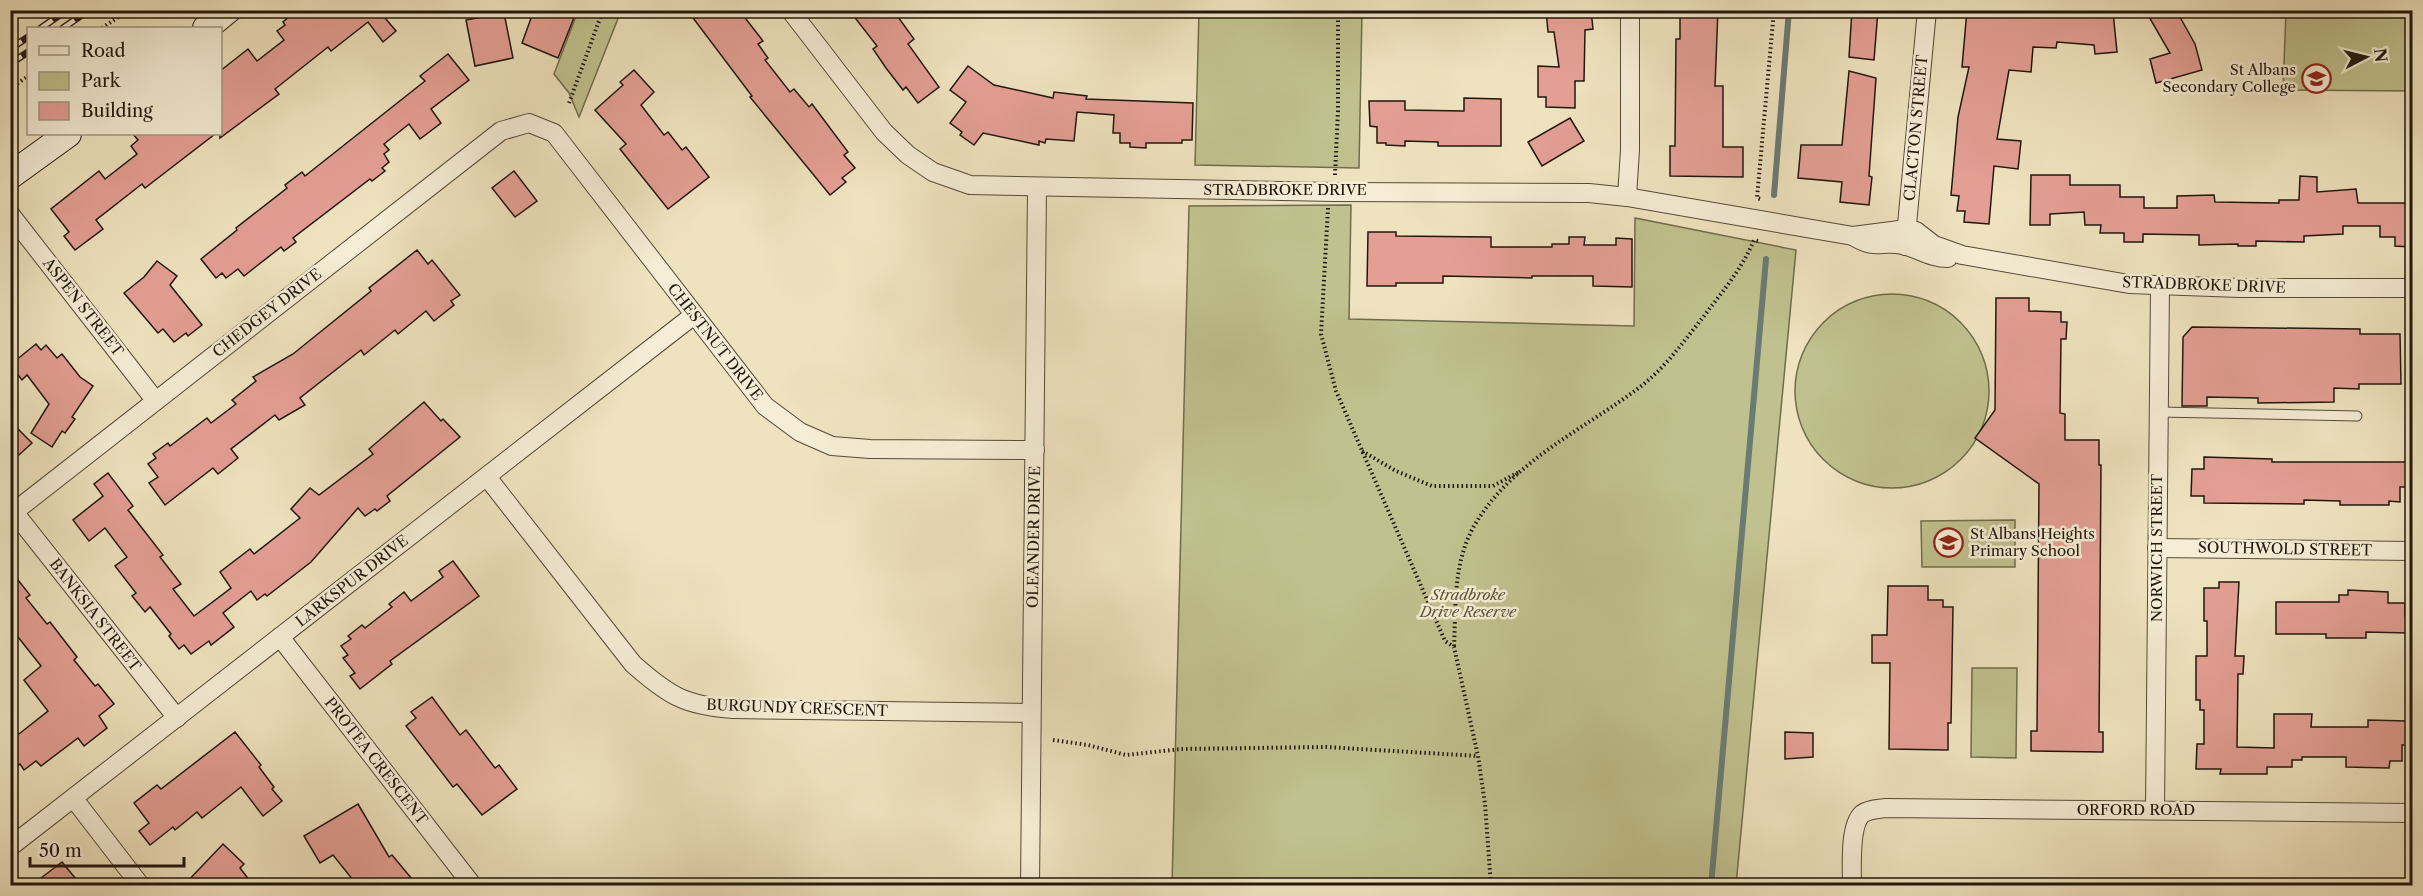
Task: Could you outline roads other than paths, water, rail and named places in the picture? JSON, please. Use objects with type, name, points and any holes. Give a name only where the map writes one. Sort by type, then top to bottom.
[{"type":"main road","points":[[207,27],[228,10]]},
{"type":"main road","points":[[10,176],[67,135]]},
{"type":"street","name":"STRADBROKE DRIVE","points":[[790,10],[884,132],[908,155],[933,172],[970,185],[1334,192],[1557,192],[1627,197],[1853,236],[1866,244],[1876,246],[1894,244],[1916,231],[1934,245],[1962,255],[2129,284],[2412,288]]},
{"type":"street","points":[[1627,197],[1630,150],[1630,10]]},
{"type":"street","name":"CLACTON STREET","points":[[1906,237],[1927,10]]},
{"type":"street","name":"CHESTNUT DRIVE","points":[[529,123],[554,133],[765,406],[800,432],[832,446],[870,449],[1035,450]]},
{"type":"street","name":"CHEDGEY DRIVE","points":[[12,513],[501,131],[529,123]]},
{"type":"street","name":"OLEANDER DRIVE","points":[[1030,885],[1037,188]]},
{"type":"street","name":"ASPEN STREET","points":[[10,214],[155,400]]},
{"type":"street","name":"NORWICH STREET","points":[[2156,810],[2160,286]]},
{"type":"street","name":"LARKSPUR DRIVE","points":[[10,847],[694,315]]},
{"type":"street","name":"BURGUNDY CRESCENT","points":[[487,477],[633,664],[674,696],[692,704],[733,709],[1032,713]]},
{"type":"street","name":"BANKSIA STREET","points":[[12,513],[177,718]]},
{"type":"street","name":"SOUTHWOLD STREET","points":[[2157,548],[2412,550]]},
{"type":"street","name":"PROTEA CRESCENT","points":[[280,637],[473,885]]},
{"type":"street","points":[[74,799],[141,885]]},
{"type":"street","name":"ORFORD ROAD","points":[[1852,885],[1854,831],[1861,815],[1869,810],[1886,808],[2412,813]]},
{"type":"lane","points":[[2158,412],[2357,416]]},
{"type":"waterway","points":[[1774,195],[1789,10]]},
{"type":"waterway","points":[[1711,886],[1766,259]]},
{"type":"railway","points":[[42,27],[67,10]]},
{"type":"railway","points":[[64,27],[89,10]]},
{"type":"railway","points":[[10,49],[27,38]]},
{"type":"railway","points":[[10,64],[27,53]]},
{"type":"place","name":"St Albans Secondary College","points":[[2317,79]]},
{"type":"place","name":"St Albans Heights Primary School","points":[[1949,543]]},
{"type":"park label","name":"Stradbroke Drive Reserve","points":[[1468,604]]}]
